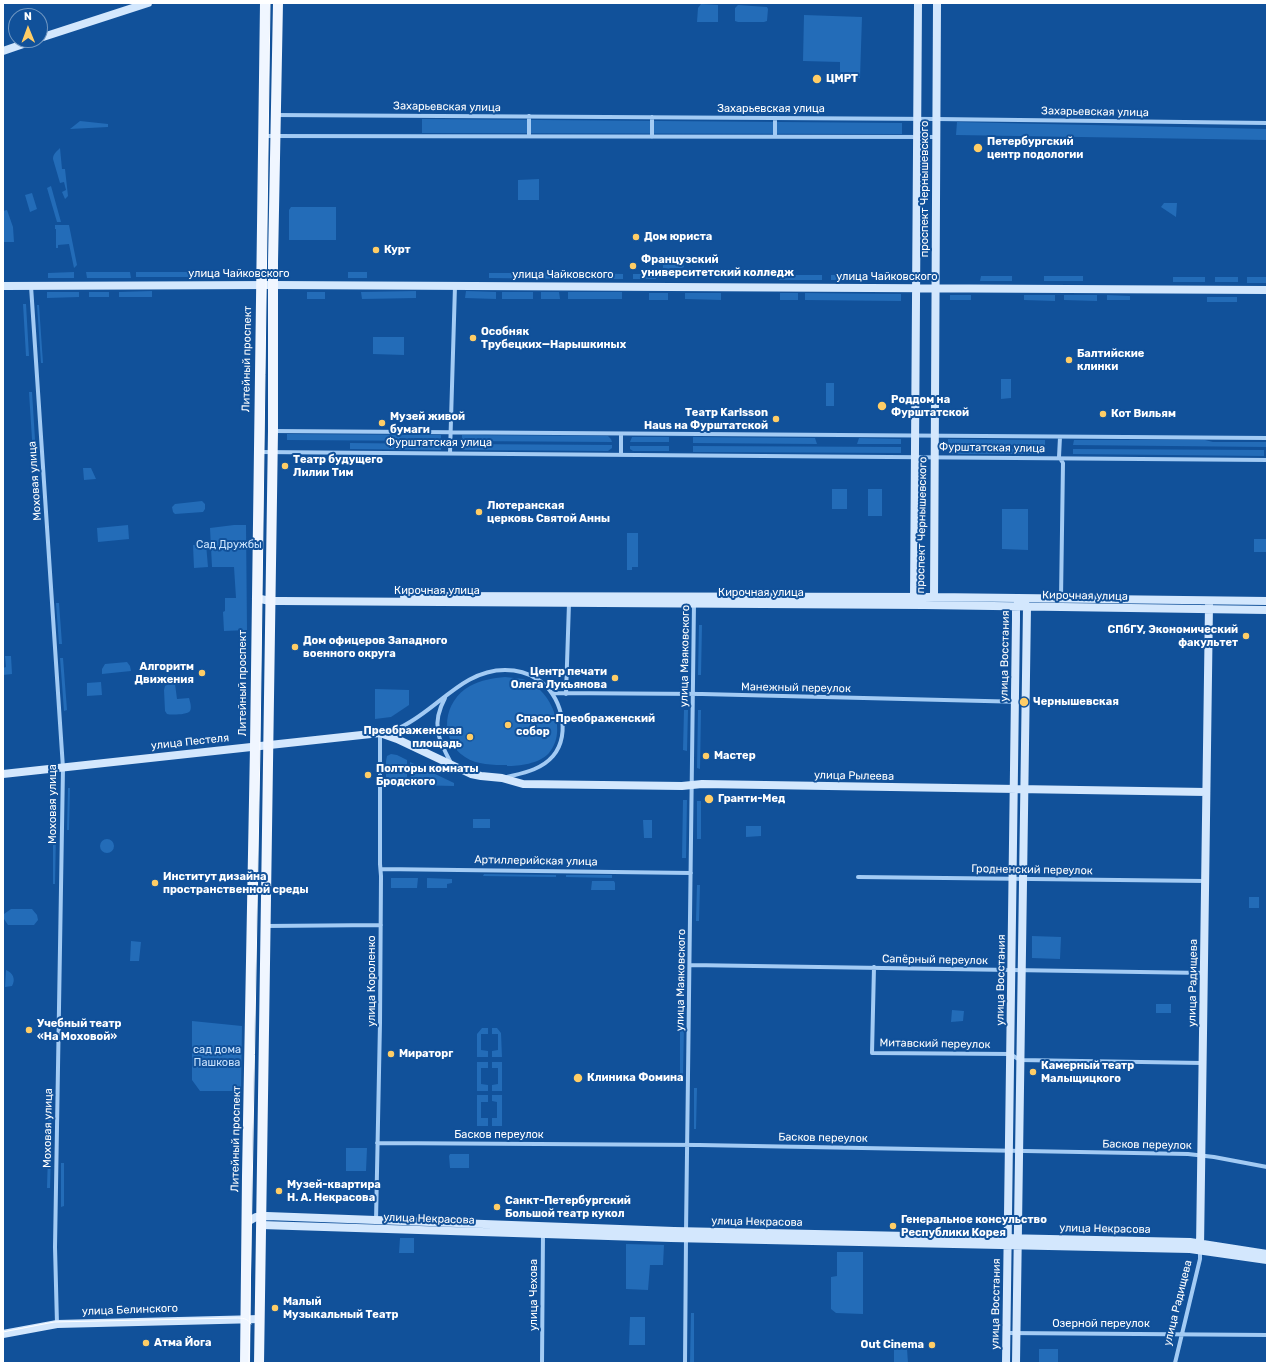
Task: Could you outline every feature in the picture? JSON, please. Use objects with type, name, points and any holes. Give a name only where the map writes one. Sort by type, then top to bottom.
[{"type":"main road","name":"Литейный проспект","points":[[246,1363],[265,3]]},
{"type":"main road","points":[[259,1363],[273,431],[275,115],[278,3]]},
{"type":"street","points":[[48,35],[148,3]]},
{"type":"street","name":"проспект Чернышевского","points":[[918,3],[914,597],[924,605],[934,596],[937,3]]},
{"type":"street","name":"Захарьевская улица","points":[[275,115],[937,119],[1267,124]]},
{"type":"street","points":[[529,116],[529,136]]},
{"type":"street","points":[[652,117],[652,137]]},
{"type":"street","points":[[775,118],[775,137]]},
{"type":"street","points":[[263,136],[936,137]]},
{"type":"street","name":"улица Чайковского","points":[[3,286],[274,285],[1267,290]]},
{"type":"street","name":"Моховая улица","points":[[31,286],[63,768],[55,1237],[57,1324]]},
{"type":"street","points":[[450,452],[455,286]]},
{"type":"street","name":"Фурштатская улица","points":[[273,431],[1267,438]]},
{"type":"street","points":[[620,454],[621,434]]},
{"type":"street","points":[[1060,436],[1059,457],[1062,463],[1061,598]]},
{"type":"street","name":"Фурштатская улица","points":[[258,452],[450,452],[1267,460]]},
{"type":"street","name":"Кирочная улица","points":[[256,598],[568,603],[934,596],[1267,601]]},
{"type":"street","name":"улица Восстания","points":[[1006,1363],[1016,606],[1022,597],[1027,607],[1023,789],[1016,1363]]},
{"type":"street","name":"Кирочная улица","points":[[270,599],[694,600],[1267,610]]},
{"type":"street","name":"улица Маяковского","points":[[685,1363],[694,600]]},
{"type":"street","name":"улица Радищева","points":[[1175,1363],[1200,1259],[1209,600]]},
{"type":"street","points":[[552,693],[566,694],[568,603]]},
{"type":"street","points":[[505,670],[527,673],[538,679],[552,693],[561,714],[563,724],[559,746],[553,756],[545,764],[522,773],[502,778],[481,776],[453,766],[397,739],[380,733],[403,727],[474,676],[485,672],[505,670]]},
{"type":"street","name":"Манежный переулок","points":[[566,694],[693,695],[1025,702]]},
{"type":"street","points":[[445,698],[439,709],[437,725],[442,746],[453,766]]},
{"type":"street","name":"улица Пестеля","points":[[3,774],[380,733]]},
{"type":"street","name":"улица Короленко","points":[[376,1224],[381,925],[380,733]]},
{"type":"street","name":"улица Рылеева","points":[[502,778],[523,784],[1206,792]]},
{"type":"street","name":"Артиллерийская улица","points":[[380,869],[691,873]]},
{"type":"street","name":"Гродненский переулок","points":[[858,877],[1205,881]]},
{"type":"street","points":[[265,926],[381,925]]},
{"type":"street","name":"Сапёрный переулок","points":[[690,965],[1204,973]]},
{"type":"street","name":"Митавский переулок","points":[[874,967],[872,1053],[1010,1054]]},
{"type":"street","points":[[1010,1054],[1020,1060],[1203,1064]]},
{"type":"street","name":"Басков переулок","points":[[377,1143],[688,1145],[1188,1154],[1202,1155],[1267,1167]]},
{"type":"street","name":"улица Некрасова","points":[[247,1222],[256,1217],[261,1221],[686,1235],[1200,1246],[1267,1254]]},
{"type":"street","name":"улица Чехова","points":[[542,1363],[543,1230]]},
{"type":"street","name":"улица Некрасова","points":[[1200,1246],[1267,1260]]},
{"type":"street","name":"улица Белинского","points":[[3,1334],[57,1324],[260,1319]]},
{"type":"street","name":"Озерной переулок","points":[[1007,1332],[1267,1335]]},
{"type":"green space","points":[[701,4],[718,5],[718,22],[697,22],[698,8]]},
{"type":"green space","points":[[738,5],[767,7],[767,21],[735,21],[735,8]]},
{"type":"green space","points":[[804,15],[862,17],[860,78],[840,78],[840,62],[803,61]]},
{"type":"green space","points":[[422,119],[902,123],[902,134],[422,133]]},
{"type":"green space","points":[[80,121],[108,124],[108,127],[70,129]]},
{"type":"green space","points":[[957,122],[1267,129],[1267,140],[956,135]]},
{"type":"green space","points":[[60,148],[62,169],[65,169],[68,196],[65,199],[62,192],[66,190],[64,182],[60,183],[53,159],[54,154]]},
{"type":"green space","points":[[539,179],[539,200],[518,200],[518,180]]},
{"type":"green space","points":[[51,186],[61,222],[57,222],[47,188]]},
{"type":"green space","points":[[32,193],[37,209],[30,212],[25,195]]},
{"type":"green space","points":[[1164,203],[1177,203],[1176,217],[1161,207]]},
{"type":"green space","points":[[291,207],[336,207],[336,240],[289,240],[289,210]]},
{"type":"green space","points":[[7,210],[13,227],[14,242],[3,242],[3,211]]},
{"type":"green space","points":[[55,225],[69,225],[77,265],[74,268],[69,244],[58,245],[58,248],[56,248]]},
{"type":"green space","points":[[663,262],[683,262],[684,267],[663,269]]},
{"type":"green space","points":[[74,272],[74,278],[48,278],[48,273]]},
{"type":"green space","points":[[86,272],[130,272],[131,278],[87,278]]},
{"type":"green space","points":[[136,272],[215,272],[215,277],[136,277]]},
{"type":"green space","points":[[348,272],[367,272],[367,278],[348,278]]},
{"type":"green space","points":[[489,273],[571,273],[571,279],[489,278]]},
{"type":"green space","points":[[582,273],[623,274],[623,279],[582,279]]},
{"type":"green space","points":[[633,274],[656,274],[656,279],[633,279]]},
{"type":"green space","points":[[779,275],[822,275],[822,280],[779,280]]},
{"type":"green space","points":[[831,275],[858,275],[858,280],[831,280]]},
{"type":"green space","points":[[981,276],[1012,276],[1012,281],[980,281]]},
{"type":"green space","points":[[1044,276],[1083,276],[1083,281],[1044,281]]},
{"type":"green space","points":[[1173,277],[1205,277],[1205,282],[1173,282]]},
{"type":"green space","points":[[1215,277],[1238,277],[1238,282],[1215,282]]},
{"type":"green space","points":[[1247,277],[1267,277],[1267,283],[1247,283]]},
{"type":"green space","points":[[152,291],[152,297],[119,297],[119,292]]},
{"type":"green space","points":[[416,291],[416,298],[362,299],[361,292]]},
{"type":"green space","points":[[466,291],[496,292],[496,299],[465,298]]},
{"type":"green space","points":[[47,292],[79,292],[79,297],[47,298]]},
{"type":"green space","points":[[89,292],[109,292],[109,297],[89,297]]},
{"type":"green space","points":[[307,292],[325,292],[325,299],[307,299]]},
{"type":"green space","points":[[502,292],[533,292],[533,299],[502,299]]},
{"type":"green space","points":[[541,292],[559,292],[560,299],[541,299]]},
{"type":"green space","points":[[568,292],[622,292],[622,299],[568,299]]},
{"type":"green space","points":[[649,293],[668,293],[668,300],[649,300]]},
{"type":"green space","points":[[685,293],[721,293],[721,300],[685,299]]},
{"type":"green space","points":[[780,293],[798,293],[798,300],[780,300]]},
{"type":"green space","points":[[805,293],[901,294],[901,301],[805,300]]},
{"type":"green space","points":[[950,295],[971,295],[971,300],[950,300]]},
{"type":"green space","points":[[1024,295],[1055,295],[1055,301],[1024,300]]},
{"type":"green space","points":[[1064,295],[1097,295],[1097,301],[1064,300]]},
{"type":"green space","points":[[1107,295],[1130,296],[1130,300],[1107,300]]},
{"type":"green space","points":[[1207,297],[1237,297],[1237,302],[1207,302]]},
{"type":"green space","points":[[23,304],[26,304],[29,356],[26,356]]},
{"type":"green space","points":[[37,305],[39,305],[43,363],[41,363]]},
{"type":"green space","points":[[373,337],[404,337],[404,355],[373,354]]},
{"type":"green space","points":[[1001,379],[1011,379],[1011,398],[1001,399]]},
{"type":"green space","points":[[826,383],[834,383],[834,406],[826,406]]},
{"type":"green space","points":[[29,392],[32,392],[37,471],[34,471]]},
{"type":"green space","points":[[287,434],[441,435],[441,441],[287,440]]},
{"type":"green space","points":[[462,435],[608,436],[612,442],[462,441]]},
{"type":"green space","points":[[632,437],[669,437],[669,442],[630,442]]},
{"type":"green space","points":[[693,437],[815,438],[817,444],[693,443]]},
{"type":"green space","points":[[859,438],[901,439],[901,444],[857,444]]},
{"type":"green space","points":[[948,439],[1045,440],[1045,445],[948,445]]},
{"type":"green space","points":[[1074,440],[1205,440],[1213,442],[1267,442],[1267,447],[1073,445]]},
{"type":"green space","points":[[350,443],[441,444],[441,450],[350,449]]},
{"type":"green space","points":[[462,444],[612,445],[612,448],[608,451],[461,450]]},
{"type":"green space","points":[[630,446],[669,446],[669,451],[633,451],[630,449]]},
{"type":"green space","points":[[693,446],[901,447],[901,453],[693,452]]},
{"type":"green space","points":[[948,448],[1045,449],[1045,454],[948,454]]},
{"type":"green space","points":[[1073,449],[1264,450],[1264,456],[1073,454]]},
{"type":"green space","points":[[83,468],[91,468],[96,479],[84,480]]},
{"type":"green space","points":[[832,489],[847,489],[847,509],[832,509]]},
{"type":"green space","points":[[868,489],[882,489],[882,516],[868,516]]},
{"type":"green space","points":[[202,501],[205,504],[205,509],[203,512],[175,514],[173,512],[172,507],[175,504]]},
{"type":"green space","points":[[1002,509],[1028,509],[1028,550],[1002,549]]},
{"type":"green space","points":[[128,525],[129,539],[98,542],[97,528]]},
{"type":"green space","name":"Сад Дружбы","points":[[246,525],[247,630],[224,631],[223,612],[225,611],[225,598],[236,598],[234,567],[212,567],[210,528]]},
{"type":"green space","points":[[627,533],[638,533],[638,567],[632,567],[632,570],[627,570]]},
{"type":"green space","points":[[1254,539],[1267,539],[1267,552],[1254,552]]},
{"type":"green space","points":[[206,544],[208,567],[194,568],[193,545]]},
{"type":"green space","points":[[56,603],[59,603],[62,644],[59,644]]},
{"type":"green space","points":[[685,620],[689,620],[688,649],[685,649]]},
{"type":"green space","points":[[699,625],[702,625],[701,675],[698,675]]},
{"type":"green space","points":[[5,656],[11,656],[12,674],[3,675],[3,668],[6,667]]},
{"type":"green space","points":[[60,658],[63,658],[67,710],[64,711]]},
{"type":"green space","points":[[127,662],[131,671],[102,674],[102,669],[105,664]]},
{"type":"green space","points":[[505,677],[523,679],[533,684],[548,700],[554,711],[557,722],[555,744],[545,757],[523,765],[491,765],[475,762],[465,757],[456,749],[451,740],[447,720],[449,710],[461,693],[470,686],[478,682]]},
{"type":"green space","points":[[101,682],[102,695],[87,696],[87,683]]},
{"type":"green space","points":[[175,684],[177,699],[189,698],[191,704],[190,711],[172,715],[167,714],[165,711],[164,690],[165,686]]},
{"type":"green space","points":[[375,689],[409,690],[409,705],[391,717],[375,719]]},
{"type":"green space","points":[[684,710],[688,710],[687,751],[683,750]]},
{"type":"green space","points":[[698,710],[701,710],[700,769],[697,768]]},
{"type":"green space","points":[[391,754],[407,760],[407,785],[386,785],[386,761],[387,756]]},
{"type":"green space","points":[[410,762],[454,783],[454,786],[411,785]]},
{"type":"green space","points":[[68,788],[70,788],[69,830],[67,830]]},
{"type":"green space","points":[[683,800],[687,800],[686,858],[682,858]]},
{"type":"green space","points":[[697,801],[701,801],[701,839],[697,839]]},
{"type":"green space","points":[[473,819],[490,819],[490,828],[473,828]]},
{"type":"green space","points":[[643,820],[652,820],[652,838],[644,838]]},
{"type":"green space","points":[[746,826],[761,826],[761,836],[746,837]]},
{"type":"green space","points":[[53,832],[56,832],[55,884],[53,884]]},
{"type":"green space","points":[[107,839],[112,841],[114,846],[112,851],[107,853],[102,851],[100,846],[102,841]]},
{"type":"green space","points":[[484,874],[556,875],[556,877],[483,876]]},
{"type":"green space","points":[[566,875],[612,875],[612,878],[566,877]]},
{"type":"green space","points":[[391,878],[418,878],[417,888],[391,888]]},
{"type":"green space","points":[[427,878],[452,879],[452,883],[447,884],[447,888],[427,888]]},
{"type":"green space","points":[[592,881],[614,881],[615,890],[591,890]]},
{"type":"green space","points":[[697,885],[700,885],[699,921],[696,921]]},
{"type":"green space","points":[[1249,897],[1259,897],[1259,908],[1249,908]]},
{"type":"green space","points":[[11,909],[32,909],[37,915],[38,920],[34,925],[8,925],[4,919],[4,914]]},
{"type":"green space","points":[[1032,936],[1061,937],[1060,959],[1032,958]]},
{"type":"green space","points":[[131,941],[141,942],[139,961],[130,961]]},
{"type":"green space","points":[[6,970],[13,976],[14,981],[12,986],[5,987]]},
{"type":"green space","points":[[1156,1004],[1171,1004],[1171,1013],[1156,1013]]},
{"type":"green space","points":[[952,1010],[964,1011],[963,1021],[951,1022]]},
{"type":"green space","name":"сад дома Пашкова","points":[[192,1021],[242,1026],[241,1091],[200,1091],[192,1080]]},
{"type":"green space","points":[[680,1025],[684,1026],[683,1075],[680,1075]]},
{"type":"green space","points":[[482,1028],[488,1028],[488,1034],[481,1034],[481,1050],[488,1051],[488,1057],[477,1057],[477,1034]]},
{"type":"green space","points":[[492,1028],[497,1028],[501,1033],[502,1057],[492,1057],[492,1051],[498,1050],[498,1034],[492,1034]]},
{"type":"green space","points":[[477,1062],[488,1062],[488,1068],[481,1068],[481,1084],[488,1085],[488,1091],[477,1091]]},
{"type":"green space","points":[[492,1062],[502,1062],[502,1091],[492,1091],[492,1085],[498,1084],[498,1068],[492,1068]]},
{"type":"green space","points":[[694,1088],[697,1088],[696,1129],[694,1129]]},
{"type":"green space","points":[[477,1095],[488,1095],[488,1102],[481,1102],[481,1118],[488,1118],[488,1126],[477,1126]]},
{"type":"green space","points":[[492,1095],[502,1095],[502,1126],[492,1126],[492,1118],[497,1118],[497,1102],[492,1101]]},
{"type":"green space","points":[[48,1116],[51,1116],[51,1151],[48,1151]]},
{"type":"green space","points":[[346,1148],[367,1148],[366,1171],[346,1171]]},
{"type":"green space","points":[[48,1154],[51,1154],[50,1188],[47,1188]]},
{"type":"green space","points":[[450,1154],[469,1154],[469,1168],[450,1168]]},
{"type":"green space","points":[[61,1163],[64,1163],[64,1206],[61,1207]]},
{"type":"green space","points":[[400,1238],[414,1238],[414,1253],[399,1253]]},
{"type":"green space","points":[[626,1244],[664,1245],[663,1265],[650,1265],[648,1290],[626,1289]]},
{"type":"green space","points":[[837,1252],[863,1252],[863,1314],[836,1313],[831,1309],[831,1277],[837,1276]]},
{"type":"green space","points":[[691,1313],[694,1313],[694,1363],[690,1363]]},
{"type":"green space","points":[[630,1317],[645,1317],[645,1345],[629,1345]]},
{"type":"green space","points":[[894,1349],[907,1349],[908,1363],[894,1363]]},
{"type":"green space","points":[[1039,1349],[1058,1349],[1058,1363],[1039,1363]]},
{"type":"tram line","points":[[249,1363],[260,746],[270,3]]},
{"type":"tram line","points":[[3,1332],[54,1322],[242,1318],[246,1319],[251,1324]]},
{"type":"place","name":"ЦМРТ","points":[[817,79]]},
{"type":"place","name":"Петербургский центр подологии","points":[[978,148]]},
{"type":"place","name":"Дом юриста","points":[[636,237]]},
{"type":"place","name":"Курт","points":[[376,250]]},
{"type":"place","name":"Французский университетский колледж","points":[[633,266]]},
{"type":"place","name":"Особняк Трубецких—Нарышкиных","points":[[473,338]]},
{"type":"place","name":"Балтийские клинки","points":[[1069,360]]},
{"type":"place","name":"Роддом на Фурштатской","points":[[882,406]]},
{"type":"place","name":"Кот Вильям","points":[[1103,414]]},
{"type":"place","name":"Театр Karlsson Haus на Фурштатской","points":[[776,419]]},
{"type":"place","name":"Музей живой бумаги","points":[[382,423]]},
{"type":"place","name":"Театр будущего Лилии Тим","points":[[285,466]]},
{"type":"place","name":"Лютеранская церковь Святой Анны","points":[[479,512]]},
{"type":"place","name":"СПбГУ, Экономический факультет","points":[[1246,636]]},
{"type":"place","name":"Дом офицеров Западного военного округа","points":[[295,647]]},
{"type":"place","name":"Алгоритм Движения","points":[[202,673]]},
{"type":"place","name":"Центр печати Олега Лукьянова","points":[[615,678]]},
{"type":"place","name":"Чернышевская","points":[[1024,702]]},
{"type":"place","name":"Спасо-Преображенский собор","points":[[508,725]]},
{"type":"place","name":"Преображенская площадь","points":[[470,737]]},
{"type":"place","name":"Мастер","points":[[706,756]]},
{"type":"place","name":"Полторы комнаты Бродского","points":[[368,775]]},
{"type":"place","name":"Гранти-Мед","points":[[709,799]]},
{"type":"place","name":"Институт дизайна пространственной среды","points":[[155,883]]},
{"type":"place","name":"Учебный театр «На Моховой»","points":[[29,1030]]},
{"type":"place","name":"Мираторг","points":[[391,1054]]},
{"type":"place","name":"Камерный театр Малыщицкого","points":[[1033,1072]]},
{"type":"place","name":"Клиника Фомина","points":[[578,1078]]},
{"type":"place","name":"Музей-квартира Н. А. Некрасова","points":[[279,1191]]},
{"type":"place","name":"Санкт-Петербургский Большой театр кукол","points":[[497,1207]]},
{"type":"place","name":"Генеральное консульство Республики Корея","points":[[893,1226]]},
{"type":"place","name":"Малый Музыкальный Театр","points":[[275,1308]]},
{"type":"place","name":"Атма Йога","points":[[146,1343]]},
{"type":"place","name":"Out Cinema","points":[[932,1345]]}]
